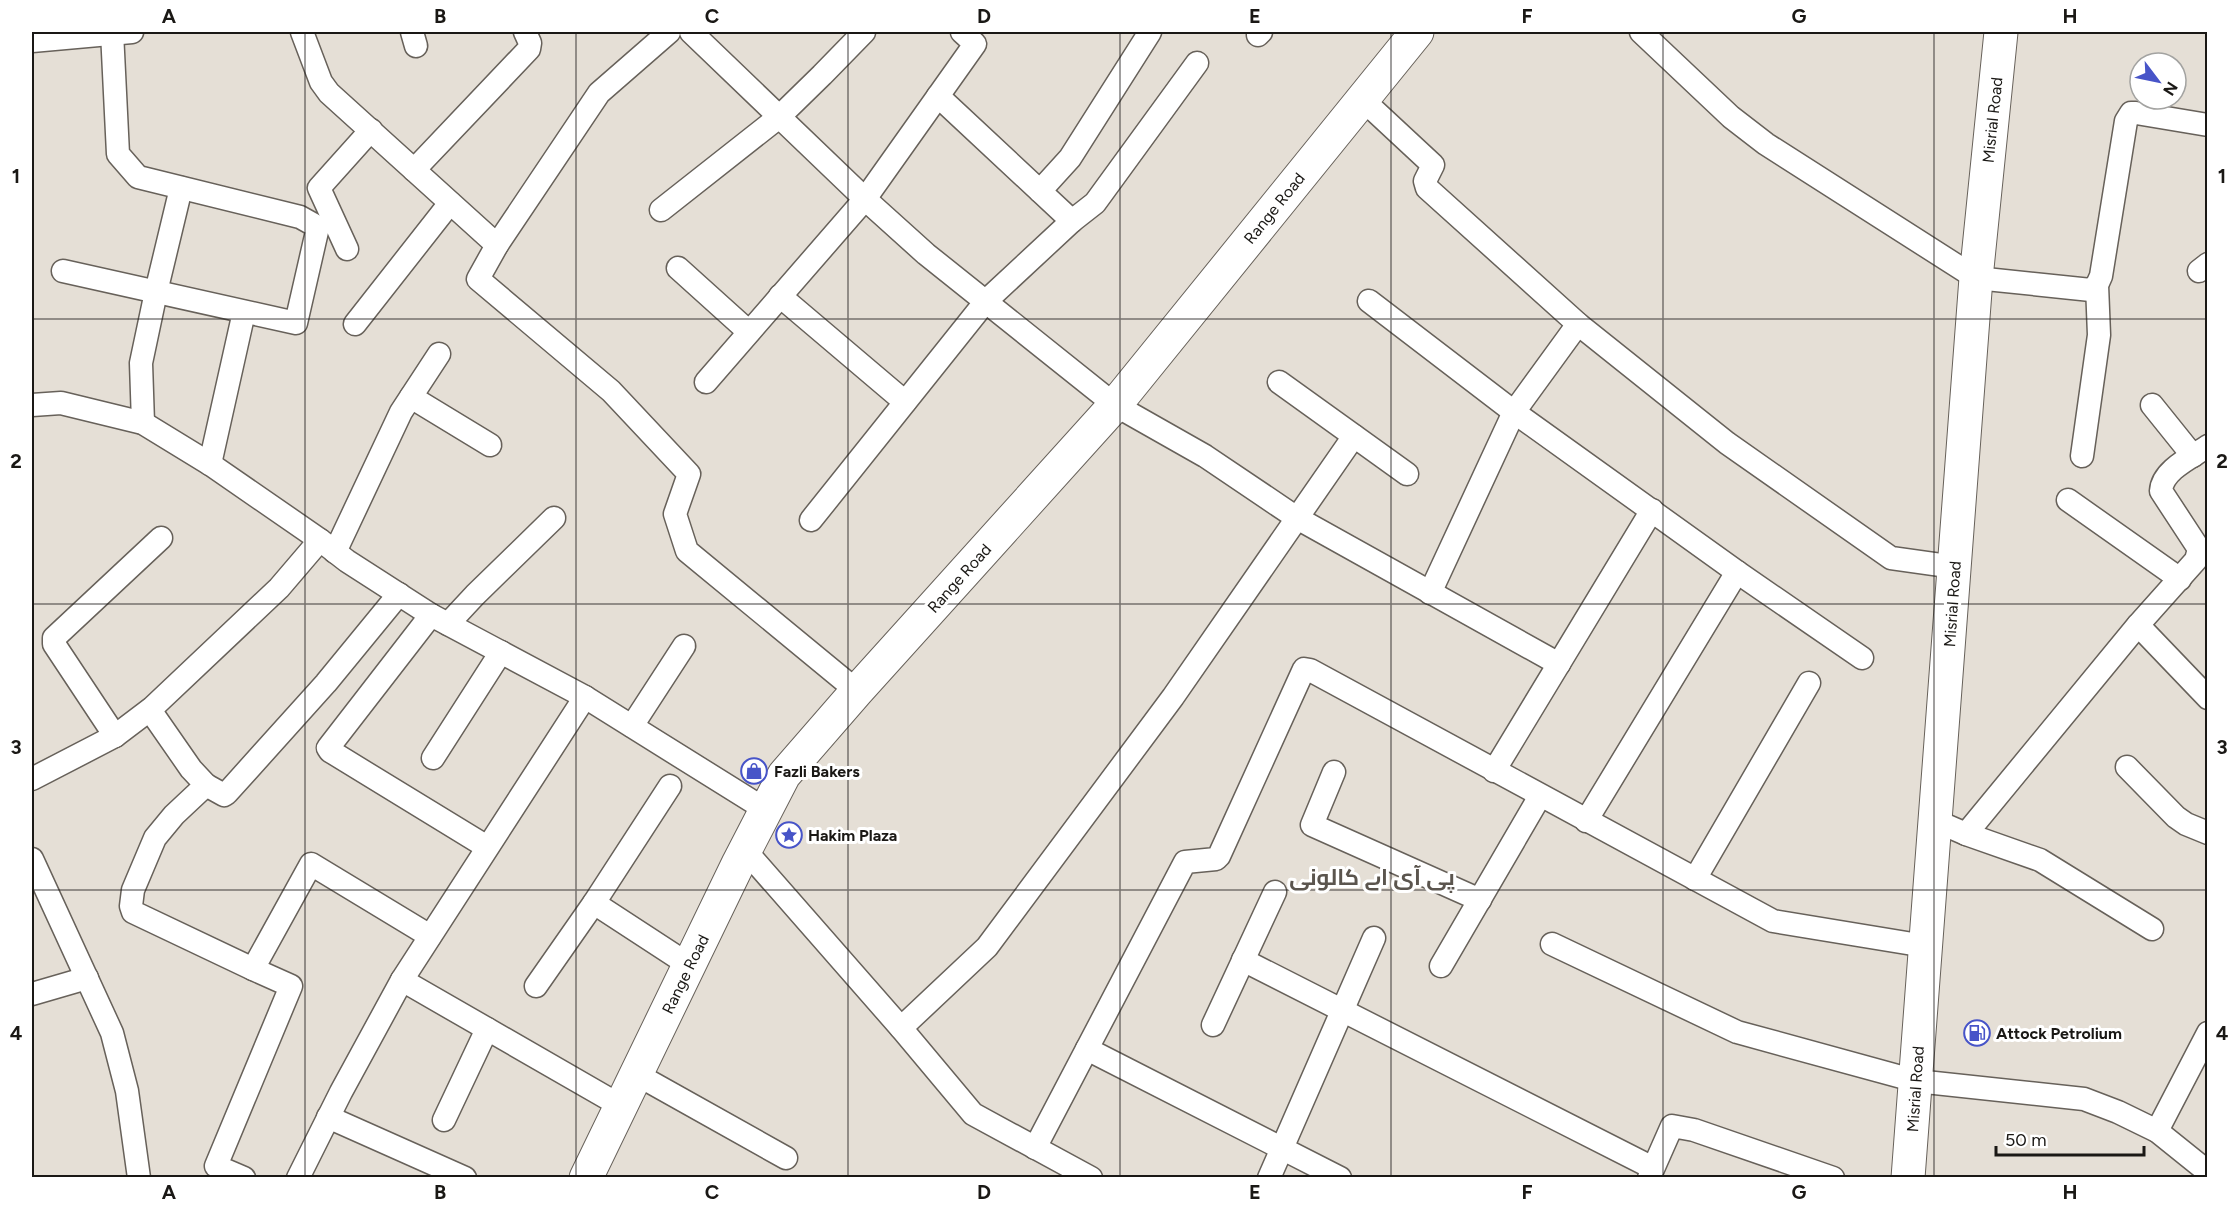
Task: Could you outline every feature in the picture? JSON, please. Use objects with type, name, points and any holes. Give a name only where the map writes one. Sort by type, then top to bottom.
[{"type":"main road","name":"Range Road","points":[[586,1178],[784,775],[856,691],[1115,405],[1417,32]]},
{"type":"main road","name":"Misrial Road","points":[[1908,1178],[1977,278],[2001,32]]},
{"type":"street","points":[[32,41],[119,32],[118,154],[138,177],[300,217],[318,227],[296,323],[63,271]]},
{"type":"street","points":[[302,32],[321,82],[329,93],[497,245]]},
{"type":"street","points":[[414,170],[529,49],[530,43],[525,32]]},
{"type":"street","points":[[669,32],[599,93],[497,245],[478,279],[611,391],[689,474],[675,514],[687,551],[856,691]]},
{"type":"street","points":[[691,32],[865,199],[926,254],[1115,405],[1205,456],[1298,518],[1559,664]]},
{"type":"street","points":[[661,210],[779,117],[864,32]]},
{"type":"street","points":[[706,382],[865,199],[975,44],[962,32]]},
{"type":"street","points":[[1040,192],[1070,158],[1150,32]]},
{"type":"street","points":[[1641,32],[1731,117],[1766,144],[1977,278],[2091,290],[2097,285],[2101,276],[2128,116],[2136,113],[2208,125]]},
{"type":"street","points":[[811,520],[986,302],[1072,221],[1095,203],[1197,63]]},
{"type":"street","points":[[938,96],[1072,221]]},
{"type":"street","points":[[1362,99],[1433,165],[1425,181],[1427,188],[1578,324],[1727,443],[1891,558],[1955,567]]},
{"type":"street","points":[[347,249],[319,188],[371,130]]},
{"type":"street","points":[[143,423],[141,363],[181,188]]},
{"type":"street","points":[[355,324],[450,202]]},
{"type":"street","points":[[678,268],[749,332]]},
{"type":"street","points":[[2082,456],[2099,335],[2097,285]]},
{"type":"street","points":[[780,296],[905,402]]},
{"type":"street","points":[[1369,301],[1514,412],[1737,572],[1862,658]]},
{"type":"street","points":[[210,464],[244,312]]},
{"type":"street","points":[[1431,593],[1514,412],[1578,324]]},
{"type":"street","points":[[32,780],[115,736],[150,710],[279,588],[328,546],[401,412],[439,354]]},
{"type":"street","points":[[1279,382],[1407,474]]},
{"type":"street","points":[[411,397],[490,445]]},
{"type":"street","points":[[32,405],[62,403],[143,423],[210,464],[440,620],[585,697],[766,810]]},
{"type":"street","points":[[1966,834],[2138,625],[2196,560],[2199,549],[2161,491],[2162,483],[2170,472],[2200,451],[2152,405]]},
{"type":"street","points":[[901,1028],[987,947],[1173,698],[1354,436]]},
{"type":"street","points":[[2068,500],[2180,579]]},
{"type":"street","points":[[1494,771],[1652,510]]},
{"type":"street","points":[[487,847],[328,748],[440,620],[475,595],[554,518]]},
{"type":"street","points":[[115,736],[54,644],[54,638],[161,538]]},
{"type":"street","points":[[1586,821],[1737,572]]},
{"type":"street","points":[[150,710],[191,769],[206,785],[224,795],[326,683],[399,594]]},
{"type":"street","points":[[2138,625],[2208,698]]},
{"type":"street","points":[[632,726],[684,646]]},
{"type":"street","points":[[433,758],[501,652]]},
{"type":"street","points":[[1035,1148],[1184,864],[1186,861],[1216,859],[1219,856],[1304,669],[1310,670],[1773,921],[1925,946]]},
{"type":"street","points":[[1695,879],[1809,683]]},
{"type":"street","points":[[298,1178],[328,1117],[402,980],[585,697]]},
{"type":"street","points":[[2127,766],[2176,817],[2208,833]]},
{"type":"street","points":[[1334,772],[1312,825],[1480,900]]},
{"type":"street","points":[[206,785],[174,815],[155,838],[136,881],[131,906],[134,912],[291,986],[216,1166],[244,1178]]},
{"type":"street","points":[[536,986],[594,903],[670,786]]},
{"type":"street","points":[[1441,966],[1540,796]]},
{"type":"street","points":[[1936,821],[2040,860],[2152,928]]},
{"type":"street","points":[[746,850],[973,1114],[1091,1178]]},
{"type":"street","points":[[32,859],[112,1033],[127,1091],[139,1178]]},
{"type":"street","points":[[253,969],[311,864],[430,936]]},
{"type":"street","points":[[1213,1025],[1275,892]]},
{"type":"street","points":[[594,903],[689,965]]},
{"type":"street","points":[[1269,1178],[1374,938]]},
{"type":"street","points":[[1552,944],[1737,1032],[1916,1081],[2084,1099],[2157,1131],[2208,1172]]},
{"type":"street","points":[[1243,960],[1651,1173],[1672,1126],[1694,1130],[1833,1178]]},
{"type":"street","points":[[32,994],[87,978]]},
{"type":"street","points":[[402,980],[621,1106]]},
{"type":"street","points":[[444,1120],[487,1029]]},
{"type":"street","points":[[2157,1131],[2208,1032]]},
{"type":"street","points":[[1087,1049],[1340,1178]]},
{"type":"street","points":[[636,1074],[786,1158]]},
{"type":"street","points":[[328,1117],[465,1178]]},
{"type":"place","name":"Fazli Bakers","points":[[754,771]]},
{"type":"place","name":"Hakim Plaza","points":[[789,835]]},
{"type":"place","name":"Attock Petrolium","points":[[1977,1033]]},
{"type":"district","name":"پی آی اے کالونی","points":[[1372,877]]}]
